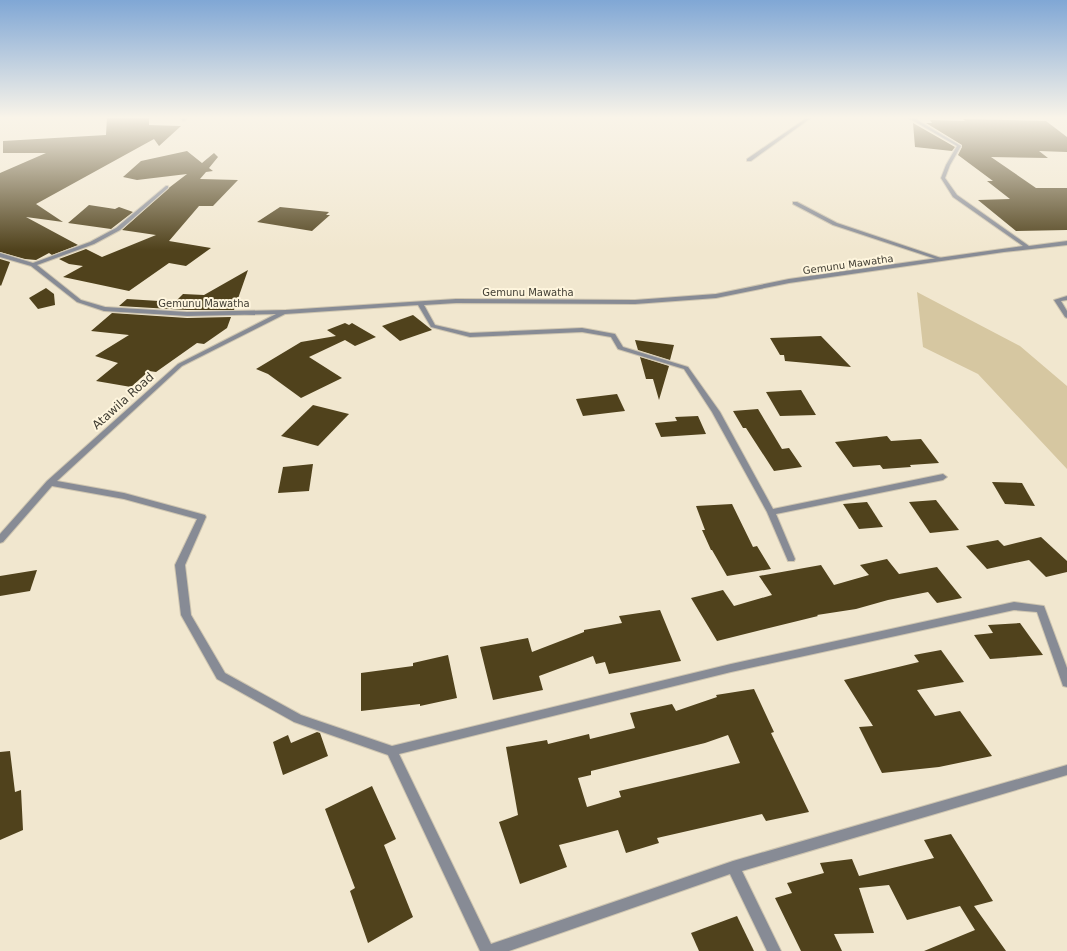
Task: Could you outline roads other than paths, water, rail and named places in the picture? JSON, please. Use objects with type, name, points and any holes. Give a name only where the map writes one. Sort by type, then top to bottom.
[{"type":"street","points":[[950,161],[943,178],[955,196],[1028,247]]},
{"type":"street","points":[[32,264],[92,243],[118,229],[166,187]]},
{"type":"street","points":[[795,203],[835,224],[941,259]]},
{"type":"street","name":"Gemunu Mawatha","points":[[0,255],[32,264],[79,301],[104,309],[187,314],[286,312],[456,301],[635,302],[716,296],[789,281],[1067,242]]},
{"type":"street","points":[[1067,298],[1057,300],[1067,316]]},
{"type":"street","points":[[420,303],[433,326],[470,336],[582,330],[613,335],[620,348],[686,368],[716,412],[771,512],[791,559]]},
{"type":"street","name":"Atawila Road","points":[[0,540],[50,483],[180,365],[286,312]]},
{"type":"street","points":[[771,512],[943,477]]},
{"type":"street","points":[[50,483],[124,496],[202,517],[180,565],[186,615],[221,676],[298,719],[392,751],[731,668],[1014,606],[1041,609],[1067,683]]},
{"type":"street","points":[[392,751],[489,951],[733,867],[1067,770]]},
{"type":"street","points":[[733,867],[774,951]]}]
